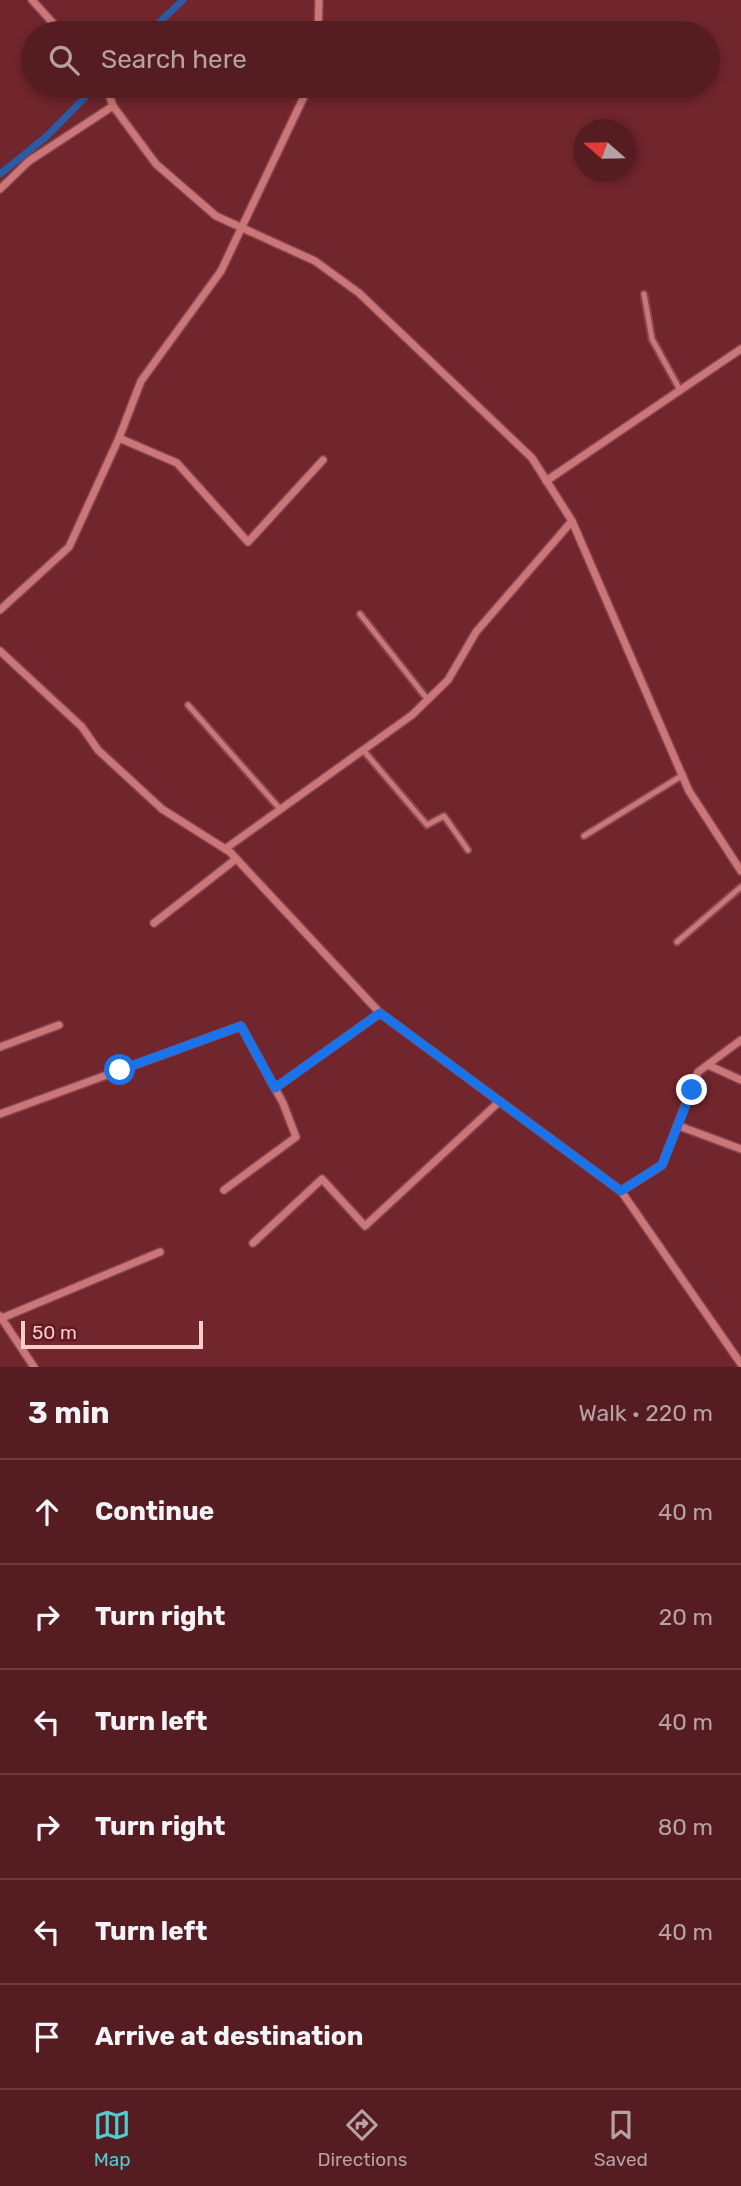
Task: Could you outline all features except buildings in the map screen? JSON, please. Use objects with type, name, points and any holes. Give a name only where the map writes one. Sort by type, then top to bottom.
[{"type":"street","points":[[32,0],[51,21]]},
{"type":"street","points":[[318,21],[319,0]]},
{"type":"street","points":[[111,98],[156,164],[216,216],[315,261],[359,293],[468,394],[532,458],[572,521],[689,791],[741,871]]},
{"type":"street","points":[[0,610],[69,547],[119,438],[141,381],[221,271],[303,98]]},
{"type":"street","points":[[0,188],[29,161],[114,106]]},
{"type":"street","points":[[546,481],[741,349]]},
{"type":"street","points":[[119,438],[177,463],[248,542],[323,460]]},
{"type":"street","points":[[225,849],[412,715],[428,700],[448,680],[476,632],[572,521]]},
{"type":"street","points":[[0,651],[82,727],[98,750],[162,809],[225,849],[236,859],[380,1013],[621,1191],[741,1364]]},
{"type":"street","points":[[154,923],[236,859]]},
{"type":"street","points":[[275,1088],[380,1013]]},
{"type":"street","points":[[0,1047],[59,1025]]},
{"type":"street","points":[[0,1114],[241,1026],[275,1088],[296,1137],[224,1190]]},
{"type":"street","points":[[621,1191],[662,1165],[698,1072],[741,1040]]},
{"type":"street","points":[[708,1065],[741,1080]]},
{"type":"street","points":[[253,1243],[322,1180],[365,1226],[500,1101]]},
{"type":"street","points":[[679,1126],[741,1149]]},
{"type":"street","points":[[34,1367],[1,1317],[160,1252]]},
{"type":"lane","points":[[644,294],[652,339],[680,390]]},
{"type":"lane","points":[[360,614],[428,700]]},
{"type":"lane","points":[[188,705],[280,809]]},
{"type":"lane","points":[[363,750],[427,825],[444,816],[468,850]]},
{"type":"lane","points":[[584,836],[683,775]]},
{"type":"lane","points":[[677,942],[741,887]]},
{"type":"waterway","points":[[161,21],[183,0]]},
{"type":"waterway","points":[[0,174],[47,136],[84,98]]},
{"type":"route","points":[[120,1070],[241,1026],[275,1088],[380,1013],[621,1191],[662,1165],[692,1090]]}]
